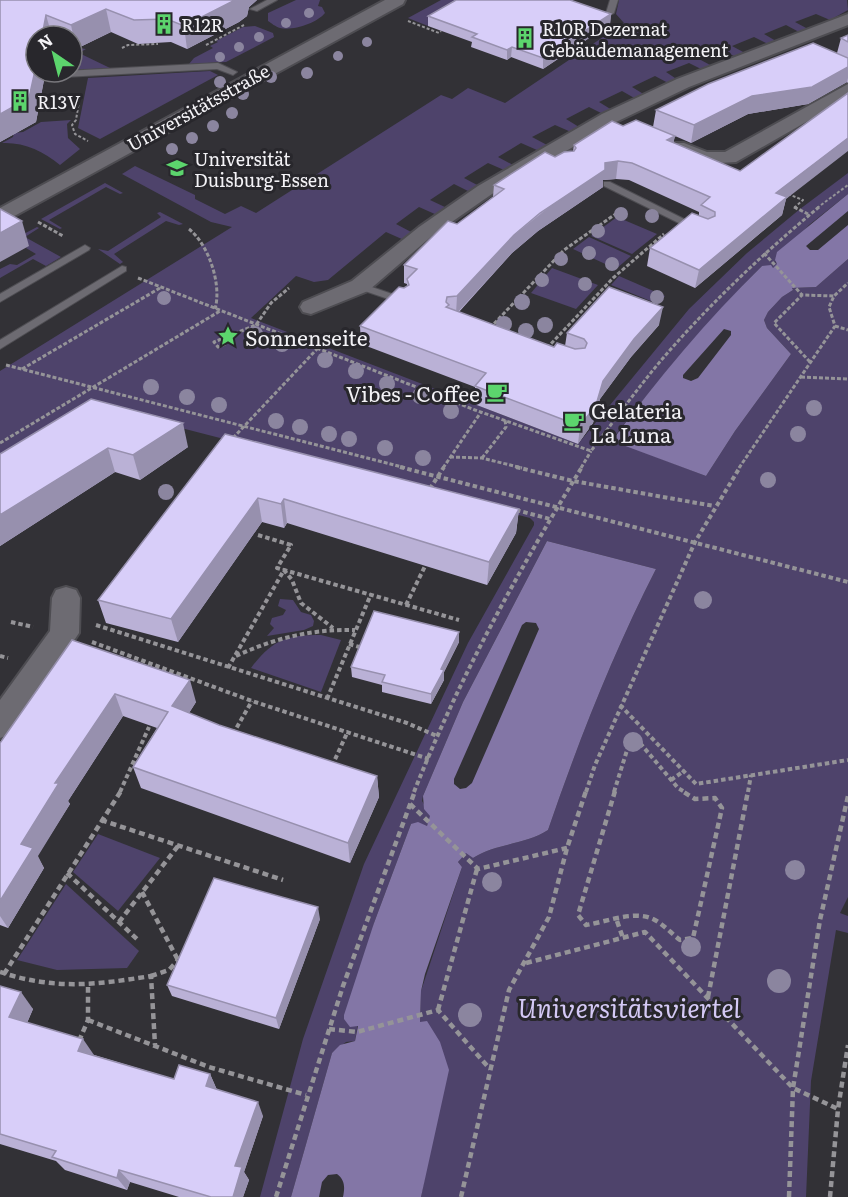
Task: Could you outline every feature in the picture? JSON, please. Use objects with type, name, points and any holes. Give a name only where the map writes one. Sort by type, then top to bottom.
[{"type":"street","name":"Universitätsstraße","points":[[0,216],[92,165],[241,75],[397,0]]},
{"type":"street","points":[[311,307],[360,286],[426,231],[485,190],[548,157],[609,118],[683,83],[848,19]]},
{"type":"street","points":[[789,42],[807,50]]},
{"type":"street","points":[[663,141],[704,158],[729,158],[848,90]]},
{"type":"street","points":[[609,118],[633,128]]},
{"type":"street","points":[[0,725],[64,633],[66,598]]},
{"type":"lane","points":[[255,9],[273,0]]},
{"type":"lane","points":[[610,13],[614,0]]},
{"type":"lane","points":[[84,73],[218,66],[241,75]]},
{"type":"lane","points":[[607,184],[705,232]]},
{"type":"lane","points":[[0,299],[85,248]]},
{"type":"lane","points":[[0,345],[122,269]]},
{"type":"lane","points":[[360,286],[403,301]]},
{"type":"path","points":[[402,18],[439,33],[441,31]]},
{"type":"path","points":[[118,50],[128,45],[158,44]]},
{"type":"path","points":[[81,88],[73,128],[75,134],[95,145]]},
{"type":"path","points":[[276,1197],[306,1095],[367,918],[437,736],[486,633],[550,519],[591,451],[667,354],[764,253],[808,214],[848,185]]},
{"type":"path","points":[[781,191],[803,200],[793,208],[808,214]]},
{"type":"path","points":[[487,330],[564,249],[636,199]]},
{"type":"path","points":[[544,351],[613,278],[680,220]]},
{"type":"path","points":[[189,229],[198,235],[209,256],[217,293],[218,310]]},
{"type":"path","points":[[764,253],[802,295]]},
{"type":"path","points":[[148,283],[481,412],[591,451]]},
{"type":"path","points":[[836,326],[829,307],[834,296],[848,283]]},
{"type":"path","points":[[22,369],[160,287]]},
{"type":"path","points":[[810,362],[774,322],[802,295],[834,296]]},
{"type":"path","points":[[0,443],[218,310]]},
{"type":"path","points":[[225,344],[218,347],[213,342],[256,325]]},
{"type":"path","points":[[461,1197],[510,990],[549,917],[567,848],[595,765],[620,705],[695,542],[714,507],[760,434],[836,326]]},
{"type":"path","points":[[836,326],[848,330]]},
{"type":"path","points":[[327,339],[345,346]]},
{"type":"path","points":[[231,441],[317,349]]},
{"type":"path","points":[[0,363],[848,582]]},
{"type":"path","points":[[801,377],[848,379]]},
{"type":"path","points":[[441,490],[431,487],[481,412]]},
{"type":"path","points":[[482,458],[506,427],[505,419]]},
{"type":"path","points":[[450,457],[482,458],[573,481],[714,507]]},
{"type":"path","points":[[514,509],[550,519]]},
{"type":"path","points":[[258,535],[291,545],[277,567],[284,570],[459,620]]},
{"type":"path","points":[[406,605],[429,559]]},
{"type":"path","points":[[284,570],[292,580],[302,603],[333,628]]},
{"type":"path","points":[[228,668],[284,570]]},
{"type":"path","points":[[327,699],[371,594]]},
{"type":"path","points":[[11,622],[64,633],[252,701],[429,759]]},
{"type":"path","points":[[95,625],[407,723],[437,736]]},
{"type":"path","points":[[235,656],[280,637],[333,628],[355,630]]},
{"type":"path","points":[[349,644],[363,648]]},
{"type":"path","points":[[230,738],[252,701]]},
{"type":"path","points":[[620,705],[696,784],[848,760]]},
{"type":"path","points":[[149,726],[126,783],[2,973],[45,985],[88,987],[151,976],[169,970],[184,953]]},
{"type":"path","points":[[330,770],[348,731]]},
{"type":"path","points":[[640,743],[671,780],[695,799],[715,798],[722,808],[693,938],[680,940],[652,918],[636,914],[617,921],[586,925],[578,915],[628,747],[640,743]]},
{"type":"path","points":[[671,780],[684,771]]},
{"type":"path","points":[[708,997],[751,775]]},
{"type":"path","points":[[789,1197],[793,1088],[819,920],[848,796]]},
{"type":"path","points":[[410,804],[478,869]]},
{"type":"path","points":[[101,820],[283,880]]},
{"type":"path","points":[[119,922],[178,846]]},
{"type":"path","points":[[478,869],[567,848]]},
{"type":"path","points":[[438,1010],[478,869]]},
{"type":"path","points":[[67,873],[138,939]]},
{"type":"path","points":[[142,892],[178,960]]},
{"type":"path","points":[[617,921],[623,938]]},
{"type":"path","points":[[525,963],[645,932],[793,1088],[838,1108]]},
{"type":"path","points":[[151,976],[155,1045]]},
{"type":"path","points":[[75,1050],[88,1020],[88,987]]},
{"type":"path","points":[[329,1029],[357,1032],[438,1010]]},
{"type":"path","points":[[438,1010],[490,1070]]},
{"type":"path","points":[[88,1020],[209,1067],[306,1095]]},
{"type":"path","points":[[830,1197],[838,1108],[848,1045]]},
{"type":"path","points":[[206,1076],[209,1067]]},
{"type":"green space","points":[[296,0],[320,0],[318,6],[322,7],[325,13],[311,23],[285,29],[268,21],[268,13]]},
{"type":"green space","points":[[441,0],[457,0],[467,3],[428,26],[408,18]]},
{"type":"green space","name":"Universitätsviertel","points":[[619,0],[847,0],[848,10],[830,20],[816,14],[795,22],[808,29],[799,32],[786,25],[764,34],[776,41],[768,44],[754,37],[732,46],[745,53],[736,57],[722,50],[699,59],[712,66],[703,70],[689,63],[666,72],[678,80],[670,84],[655,76],[632,87],[645,95],[636,99],[622,91],[599,102],[612,110],[603,114],[589,107],[566,119],[579,127],[571,132],[555,125],[532,137],[547,145],[537,150],[521,143],[498,157],[513,165],[504,170],[488,163],[464,178],[479,186],[470,192],[454,184],[430,200],[447,208],[437,215],[419,207],[396,224],[413,233],[404,240],[386,232],[328,280],[314,282],[296,276],[251,318],[578,444],[689,309],[747,253],[848,173],[848,194],[809,225],[775,262],[778,264],[773,268],[762,266],[684,350],[612,440],[706,476],[735,431],[791,354],[767,328],[764,320],[768,312],[782,297],[793,290],[792,288],[816,287],[848,259],[848,897],[840,913],[848,916],[848,933],[836,930],[811,1081],[806,1197],[421,1197],[425,1176],[421,991],[462,867],[458,862],[466,852],[473,858],[491,849],[530,839],[548,830],[598,697],[625,633],[656,569],[547,541],[463,702],[423,796],[422,801],[431,816],[427,826],[411,824],[374,923],[355,1041],[346,1042],[332,1053],[291,1197],[260,1197],[303,1039],[364,864],[468,643],[534,522],[530,518],[92,405],[0,460],[0,371],[232,227],[211,222],[122,174],[135,166],[195,195],[195,199],[225,214],[241,206],[256,213],[441,95],[452,99],[468,88],[505,103],[624,23],[616,14]]},
{"type":"green space","points":[[255,26],[273,33],[274,37],[226,62],[189,64],[194,58],[213,48],[210,46],[218,42],[216,41],[243,27]]},
{"type":"green space","points":[[84,55],[110,68],[84,69]]},
{"type":"green space","points":[[210,71],[218,75],[100,139],[78,128],[88,78]]},
{"type":"green space","points":[[71,120],[67,124],[68,138],[80,149],[60,165],[33,148],[2,143],[13,137],[14,133],[23,132],[41,122]]},
{"type":"green space","points":[[105,183],[123,193],[120,194],[106,187],[49,220],[62,228],[60,229],[41,219]]},
{"type":"green space","points":[[160,212],[183,224],[166,221],[114,254],[123,262],[120,264],[98,249],[108,251],[161,217],[157,213]]},
{"type":"green space","points":[[617,217],[657,234],[632,254],[591,236]]},
{"type":"green space","points":[[39,228],[25,237],[61,257],[46,266],[33,259],[0,278],[0,269],[10,264],[17,265],[36,254],[26,248],[29,245],[16,238]]},
{"type":"green space","points":[[589,237],[631,256],[616,269],[573,249]]},
{"type":"green space","points":[[552,268],[598,285],[576,309],[531,293]]},
{"type":"green space","points":[[619,276],[665,296],[658,304],[611,285]]},
{"type":"green space","points":[[280,599],[293,600],[301,612],[311,615],[314,621],[313,626],[304,630],[267,636],[274,628],[270,624],[272,618],[283,615],[286,610],[278,606]]},
{"type":"green space","points":[[321,635],[341,640],[321,692],[251,668],[266,651],[281,641],[298,636]]},
{"type":"green space","points":[[98,834],[160,858],[118,911],[73,872]]},
{"type":"green space","points":[[66,884],[139,951],[127,968],[57,970],[17,960]]},
{"type":"shaded area","points":[[848,194],[848,211],[806,246],[810,250],[818,250],[848,225],[848,259],[816,287],[792,288],[793,290],[782,297],[768,312],[764,320],[767,328],[791,354],[735,431],[706,476],[612,441],[702,328],[762,266],[771,265],[773,268],[777,264],[775,260],[777,252]],"holes":[[[724,329],[731,331],[731,335],[698,378],[691,381],[683,378],[683,375]]]},
{"type":"shaded area","points":[[547,541],[656,569],[625,633],[598,697],[548,830],[530,839],[491,849],[473,858],[466,853],[458,862],[462,867],[421,991],[420,1022],[427,1021],[440,1042],[449,1070],[421,1197],[343,1197],[344,1184],[337,1174],[328,1175],[322,1182],[319,1197],[291,1197],[332,1053],[340,1045],[355,1041],[358,1026],[350,1027],[344,1015],[374,923],[411,824],[418,822],[427,826],[430,816],[424,809],[423,796],[463,702]],"holes":[[[526,622],[536,623],[539,629],[472,783],[460,789],[454,784],[454,779],[522,625]]]},
{"type":"building","points":[[0,0],[235,0],[184,26],[167,19],[134,20],[106,9],[73,24],[46,15],[44,24],[24,24],[24,84],[32,84],[29,98],[0,114]]},
{"type":"building","name":"R10R Dezernat Gebäudemanagement","points":[[456,0],[570,0],[611,14],[543,58],[512,47],[507,50],[472,37],[477,34],[428,16]]},
{"type":"building","points":[[848,35],[848,42],[841,38]]},
{"type":"building","points":[[813,43],[848,58],[848,67],[812,87],[752,96],[694,125],[656,110],[708,84]]},
{"type":"building","points":[[848,93],[848,138],[776,193],[787,197],[699,270],[650,248],[692,213],[708,219],[715,216],[715,212],[701,205],[710,197],[632,163],[618,161],[605,163],[605,170],[540,213],[514,235],[457,296],[447,297],[446,302],[449,305],[446,307],[554,347],[557,343],[575,349],[585,348],[587,343],[584,339],[567,333],[609,287],[663,307],[634,339],[603,381],[596,405],[580,426],[475,386],[486,373],[360,326],[399,287],[404,288],[409,285],[407,279],[417,269],[404,265],[448,221],[457,224],[504,189],[494,185],[545,152],[555,157],[564,152],[574,151],[576,148],[574,145],[612,121],[623,126],[636,120],[675,136],[667,140],[740,171]]},
{"type":"building","points":[[0,209],[22,221],[0,233]]},
{"type":"building","points":[[91,399],[183,423],[133,455],[108,448],[0,515],[0,454]]},
{"type":"building","points":[[225,434],[519,509],[489,562],[284,499],[281,504],[258,498],[171,619],[98,600]]},
{"type":"building","points":[[374,611],[459,632],[441,669],[444,670],[431,694],[382,682],[385,675],[351,667]]},
{"type":"building","points":[[72,640],[190,680],[172,706],[219,725],[377,776],[348,843],[133,767],[168,712],[115,694],[55,783],[59,783],[21,844],[33,848],[0,901],[0,743]]},
{"type":"building","points":[[214,878],[318,907],[276,1018],[167,985]]},
{"type":"building","points":[[0,986],[21,992],[9,1017],[83,1039],[78,1051],[174,1079],[179,1065],[210,1074],[206,1086],[258,1102],[235,1166],[242,1167],[233,1197],[211,1197],[119,1170],[117,1178],[52,1157],[56,1151],[0,1134]]},
{"type":"place","name":"R12R","points":[[164,24]]},
{"type":"place","name":"R10R Dezernat Gebäudemanagement","points":[[525,38]]},
{"type":"place","name":"R13V","points":[[20,101]]},
{"type":"place","name":"Universität Duisburg-Essen","points":[[177,168]]},
{"type":"place","name":"Sonnenseite","points":[[228,336]]},
{"type":"place","name":"Vibes - Coffee","points":[[497,392]]},
{"type":"place","name":"Gelateria La Luna","points":[[574,421]]}]
